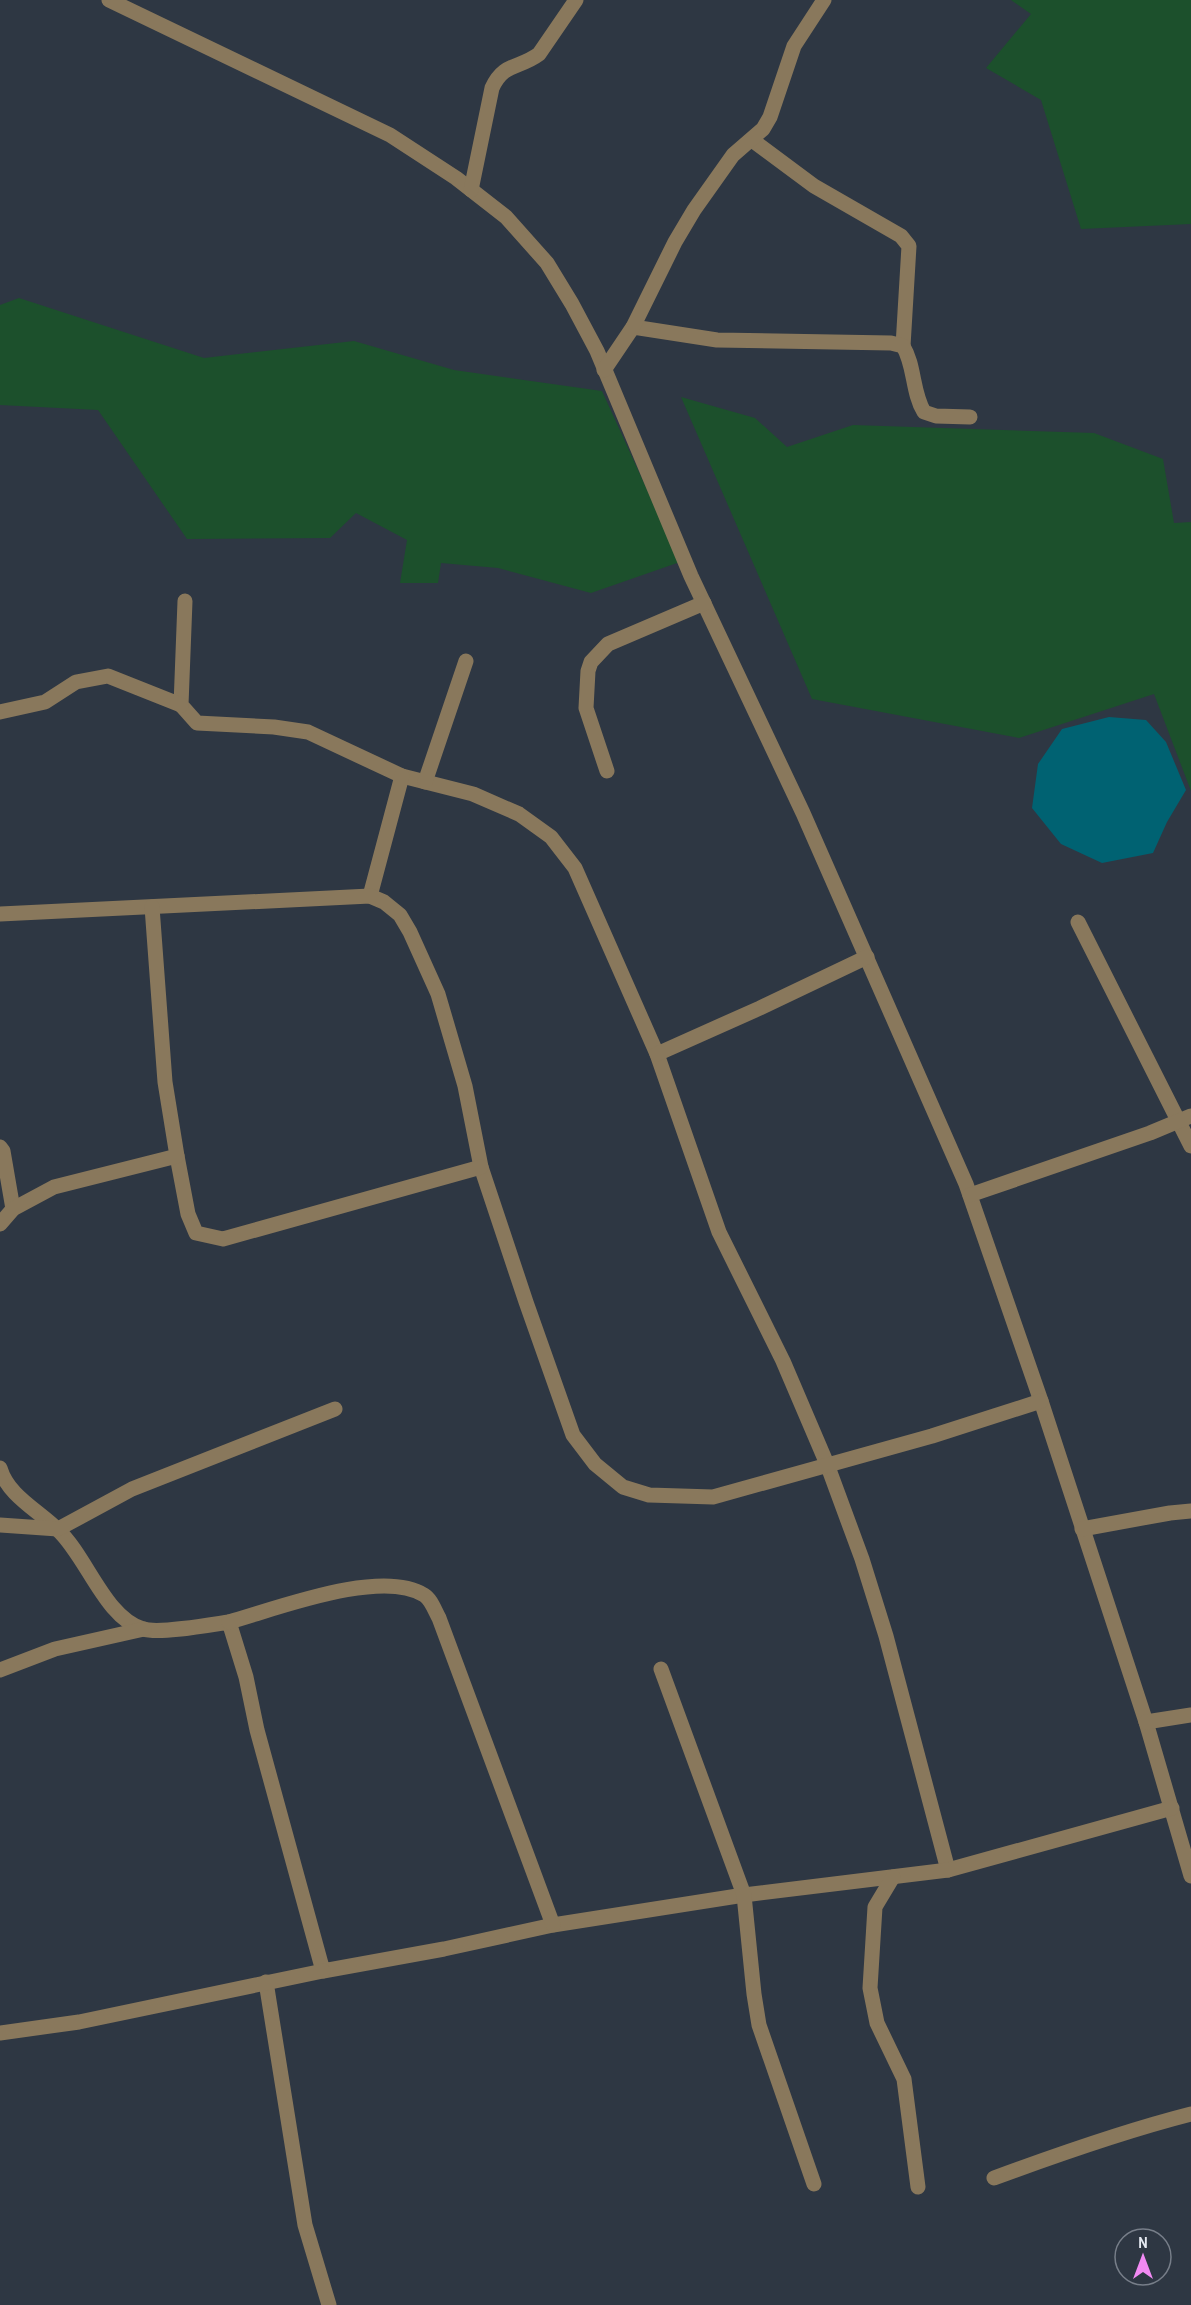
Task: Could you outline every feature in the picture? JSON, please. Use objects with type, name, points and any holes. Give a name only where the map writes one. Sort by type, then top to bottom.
[{"type":"street","points":[[109,0],[125,4],[390,135],[471,190],[506,217],[547,263],[573,304],[705,603],[803,813],[937,1114],[970,1196],[1041,1401],[1146,1722],[1191,1876]]},
{"type":"street","points":[[471,190],[492,88],[497,76],[504,70],[532,60],[540,54],[576,0]]},
{"type":"street","points":[[604,370],[633,327],[675,242],[694,210],[733,155],[763,129],[770,117],[798,37],[824,0]]},
{"type":"street","points":[[752,140],[814,186],[901,236],[909,246],[903,346],[907,354],[918,403],[924,412],[936,416],[970,417]]},
{"type":"street","points":[[633,327],[717,340],[891,343],[903,346]]},
{"type":"street","points":[[181,705],[185,601]]},
{"type":"street","points":[[607,771],[586,708],[588,671],[591,662],[608,644],[705,603]]},
{"type":"street","points":[[425,782],[466,661]]},
{"type":"street","points":[[0,712],[45,702],[76,682],[108,676],[181,705],[197,723],[274,727],[308,732],[402,776],[473,794],[519,814],[551,837],[575,868],[657,1054],[719,1232],[783,1361],[827,1464],[862,1560],[886,1636],[948,1870]]},
{"type":"street","points":[[370,896],[402,776]]},
{"type":"street","points":[[0,914],[370,896],[384,902],[400,915],[438,994],[465,1086],[481,1167],[573,1435],[595,1464],[623,1487],[650,1495],[713,1497],[932,1436],[1041,1401]]},
{"type":"street","points":[[152,907],[165,1082],[188,1214],[196,1233],[223,1239],[481,1167]]},
{"type":"street","points":[[1078,922],[1185,1119],[1191,1146]]},
{"type":"street","points":[[657,1054],[867,957]]},
{"type":"street","points":[[970,1196],[1185,1119]]},
{"type":"street","points":[[0,1147],[3,1151],[13,1209]]},
{"type":"street","points":[[0,1224],[13,1209],[54,1187],[177,1156]]},
{"type":"street","points":[[0,1525],[58,1529],[132,1489],[335,1409]]},
{"type":"street","points":[[0,1468],[3,1479],[23,1501],[58,1529],[76,1549],[95,1581],[124,1621],[144,1629]]},
{"type":"street","points":[[1082,1529],[1191,1511]]},
{"type":"street","points":[[0,1670],[55,1649],[144,1629],[188,1628],[229,1622],[341,1591],[388,1585],[412,1589],[427,1596],[443,1629],[553,1925]]},
{"type":"street","points":[[229,1622],[246,1677],[257,1730],[323,1971]]},
{"type":"street","points":[[661,1669],[744,1895],[759,2025],[814,2184]]},
{"type":"street","points":[[1146,1722],[1191,1715]]},
{"type":"street","points":[[0,2033],[79,2022],[266,1982],[444,1950],[553,1925],[744,1895],[948,1870],[1172,1808]]},
{"type":"street","points":[[893,1877],[875,1907],[870,1988],[876,2023],[904,2079],[918,2187]]},
{"type":"street","points":[[266,1982],[305,2224],[329,2305]]},
{"type":"street","points":[[994,2178],[1105,2138],[1191,2114]]},
{"type":"green space","points":[[1011,0],[1191,0],[1191,224],[1081,229],[1041,100],[986,68],[1031,14]]},
{"type":"green space","points":[[19,298],[204,358],[354,341],[454,370],[602,391],[680,562],[591,593],[498,568],[441,563],[438,583],[400,583],[407,540],[356,513],[330,538],[187,539],[98,410],[0,405],[0,305]]},
{"type":"green space","points":[[681,397],[755,418],[787,447],[853,425],[1094,433],[1163,459],[1174,523],[1191,522],[1191,791],[1154,694],[1019,738],[812,699]]},
{"type":"water","points":[[1109,717],[1146,720],[1166,742],[1186,790],[1167,822],[1153,853],[1102,863],[1061,844],[1032,808],[1038,764],[1062,729]]}]
